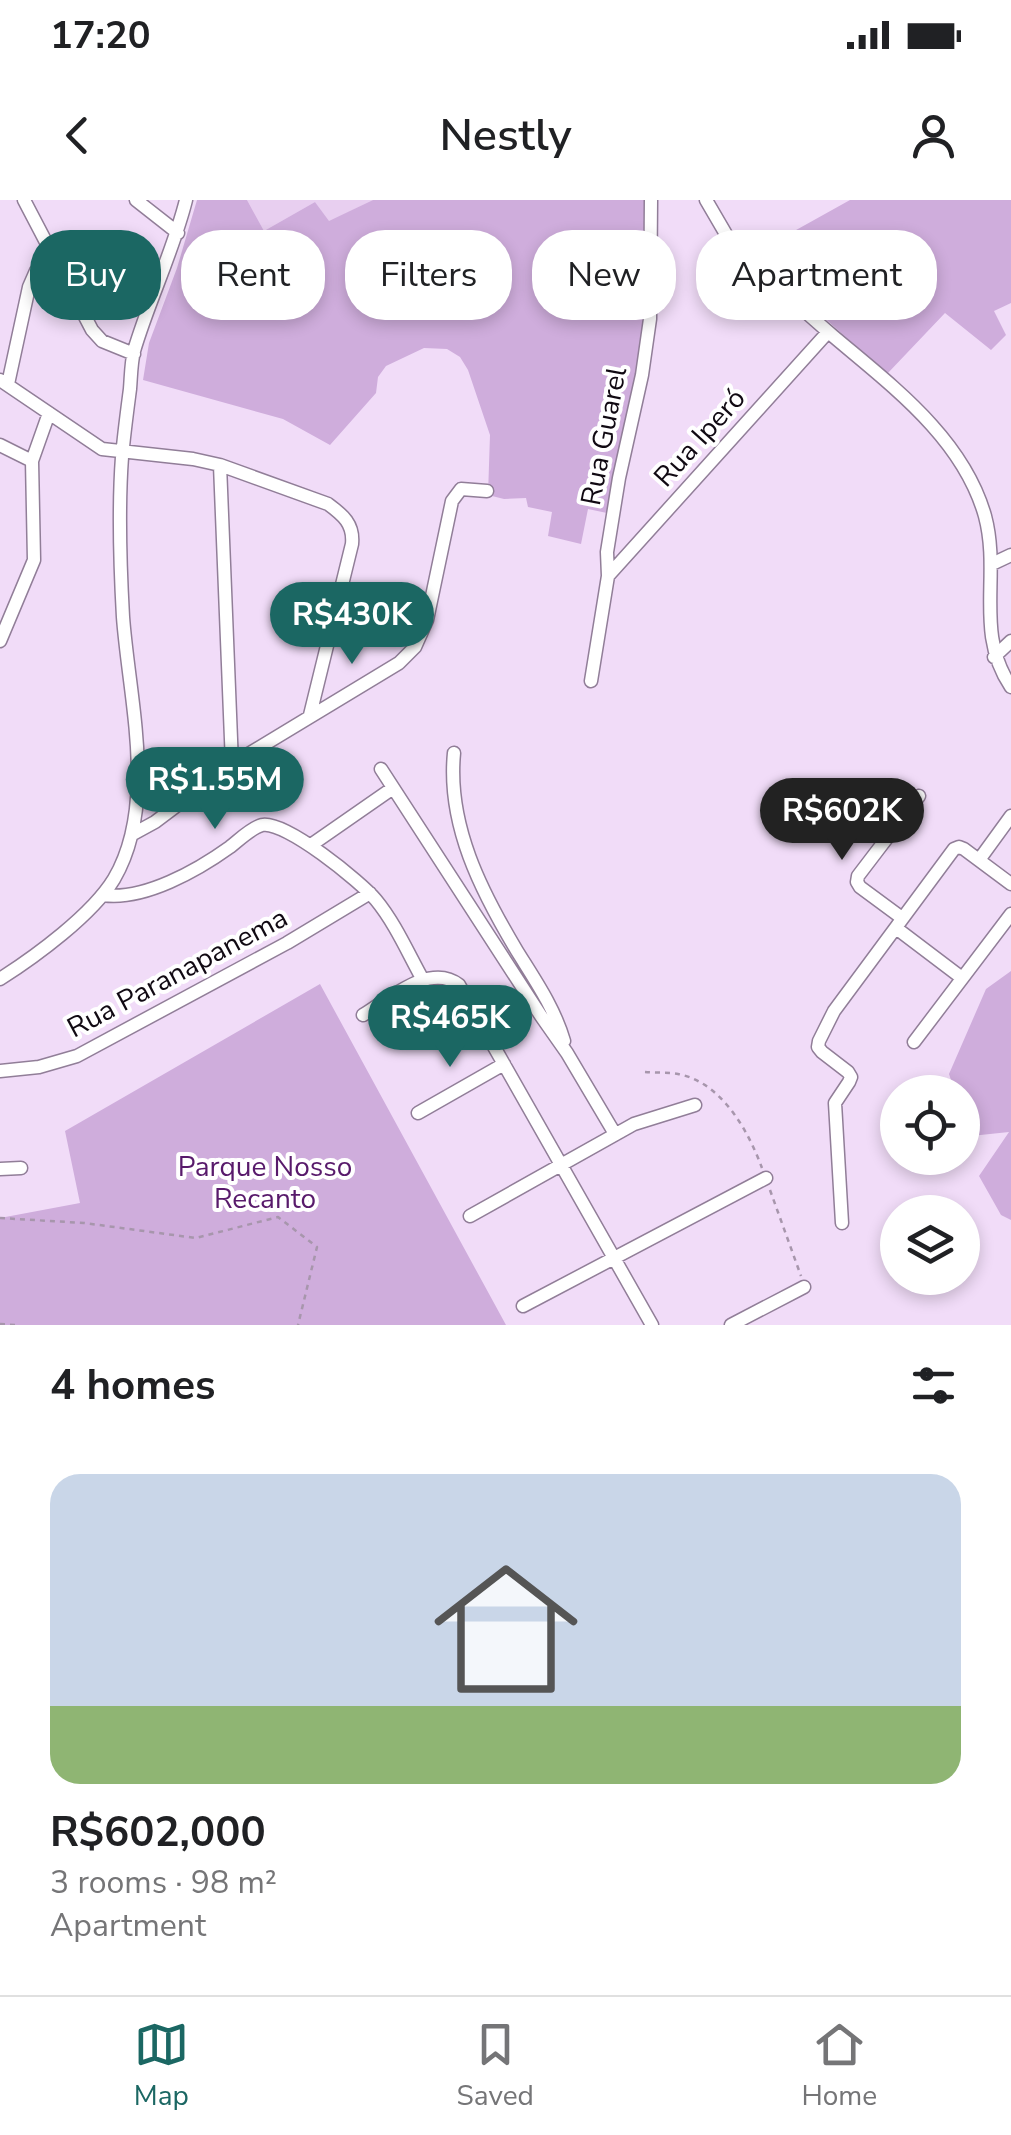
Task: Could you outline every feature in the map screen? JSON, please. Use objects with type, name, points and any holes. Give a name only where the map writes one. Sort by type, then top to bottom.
[{"type":"street","points":[[24,200],[38,230]]},
{"type":"street","points":[[136,200],[178,233]]},
{"type":"street","points":[[0,979],[64,931],[103,895],[116,875],[132,834],[137,798],[136,728],[119,551],[122,452],[134,354],[186,200]]},
{"type":"street","name":"Rua Guarel","points":[[591,681],[619,478],[650,318],[651,200]]},
{"type":"street","points":[[706,200],[747,260],[921,414],[948,445],[970,480],[991,540],[989,604],[994,657],[1011,687]]},
{"type":"street","points":[[30,285],[4,382],[102,448],[220,465],[328,504],[349,524],[352,544],[310,715]]},
{"type":"street","points":[[86,320],[102,341],[134,354]]},
{"type":"street","name":"Rua Iperó","points":[[608,576],[828,332]]},
{"type":"street","points":[[0,641],[34,560],[32,461],[50,413]]},
{"type":"street","points":[[0,445],[32,461]]},
{"type":"street","points":[[220,465],[232,764]]},
{"type":"street","points":[[132,834],[156,822],[232,764],[388,671],[414,647],[428,620],[452,501],[461,488],[488,491]]},
{"type":"street","points":[[992,564],[1011,555]]},
{"type":"street","points":[[994,657],[1011,642]]},
{"type":"street","points":[[454,753],[454,798],[464,845],[488,897],[553,1010],[567,1053]]},
{"type":"street","points":[[382,769],[567,1053],[614,1134]]},
{"type":"street","points":[[310,845],[393,788]]},
{"type":"street","points":[[919,796],[857,882],[962,978]]},
{"type":"street","points":[[978,860],[1011,816]]},
{"type":"street","points":[[103,895],[123,896],[170,882],[263,825],[274,826],[310,845],[370,894],[423,980]]},
{"type":"street","points":[[842,1223],[835,1103],[850,1077],[822,1052],[819,1041],[834,1011],[954,849],[964,848],[1011,884]]},
{"type":"street","name":"Rua Paranapanema","points":[[0,1071],[39,1067],[76,1056],[370,894]]},
{"type":"street","points":[[914,1042],[1011,914]]},
{"type":"street","points":[[362,1015],[423,980],[444,977],[459,985],[652,1325]]},
{"type":"street","points":[[418,1113],[504,1064]]},
{"type":"street","points":[[470,1216],[634,1124],[695,1104]]},
{"type":"street","points":[[0,1169],[21,1168]]},
{"type":"street","points":[[522,1306],[766,1178]]},
{"type":"street","points":[[731,1325],[804,1287]]},
{"type":"path","points":[[646,1072],[680,1074],[700,1082],[713,1090],[734,1114],[756,1151],[804,1287]]},
{"type":"path","points":[[0,1218],[84,1223],[196,1238],[278,1217],[317,1247],[298,1325]]},
{"type":"path","points":[[0,1324],[16,1325]]},
{"type":"shaded area","points":[[247,200],[373,200],[329,222],[315,202],[263,230]]},
{"type":"green space","points":[[197,200],[247,200],[263,230],[188,230]]},
{"type":"green space","points":[[373,200],[646,200],[646,230],[532,230],[532,320],[644,320],[640,367],[607,513],[588,509],[581,544],[548,536],[552,512],[528,507],[526,498],[488,495],[490,435],[468,370],[460,357],[447,349],[424,348],[386,366],[378,377],[376,393],[330,445],[283,419],[143,380],[149,343],[158,320],[161,320],[181,254],[181,320],[325,320],[325,230],[266,230],[315,202],[329,221]]},
{"type":"green space","points":[[850,200],[1011,200],[1011,303],[994,311],[1006,335],[991,350],[945,313],[887,374],[827,320],[937,320],[937,230],[796,230]]},
{"type":"green space","points":[[1011,971],[1011,1220],[1001,1215],[979,1176],[1009,1132],[980,1135],[980,1075],[949,1074],[986,989]]},
{"type":"green space","name":"Parque Nosso Recanto","points":[[320,984],[506,1325],[0,1325],[0,1218],[80,1203],[65,1131]]}]
